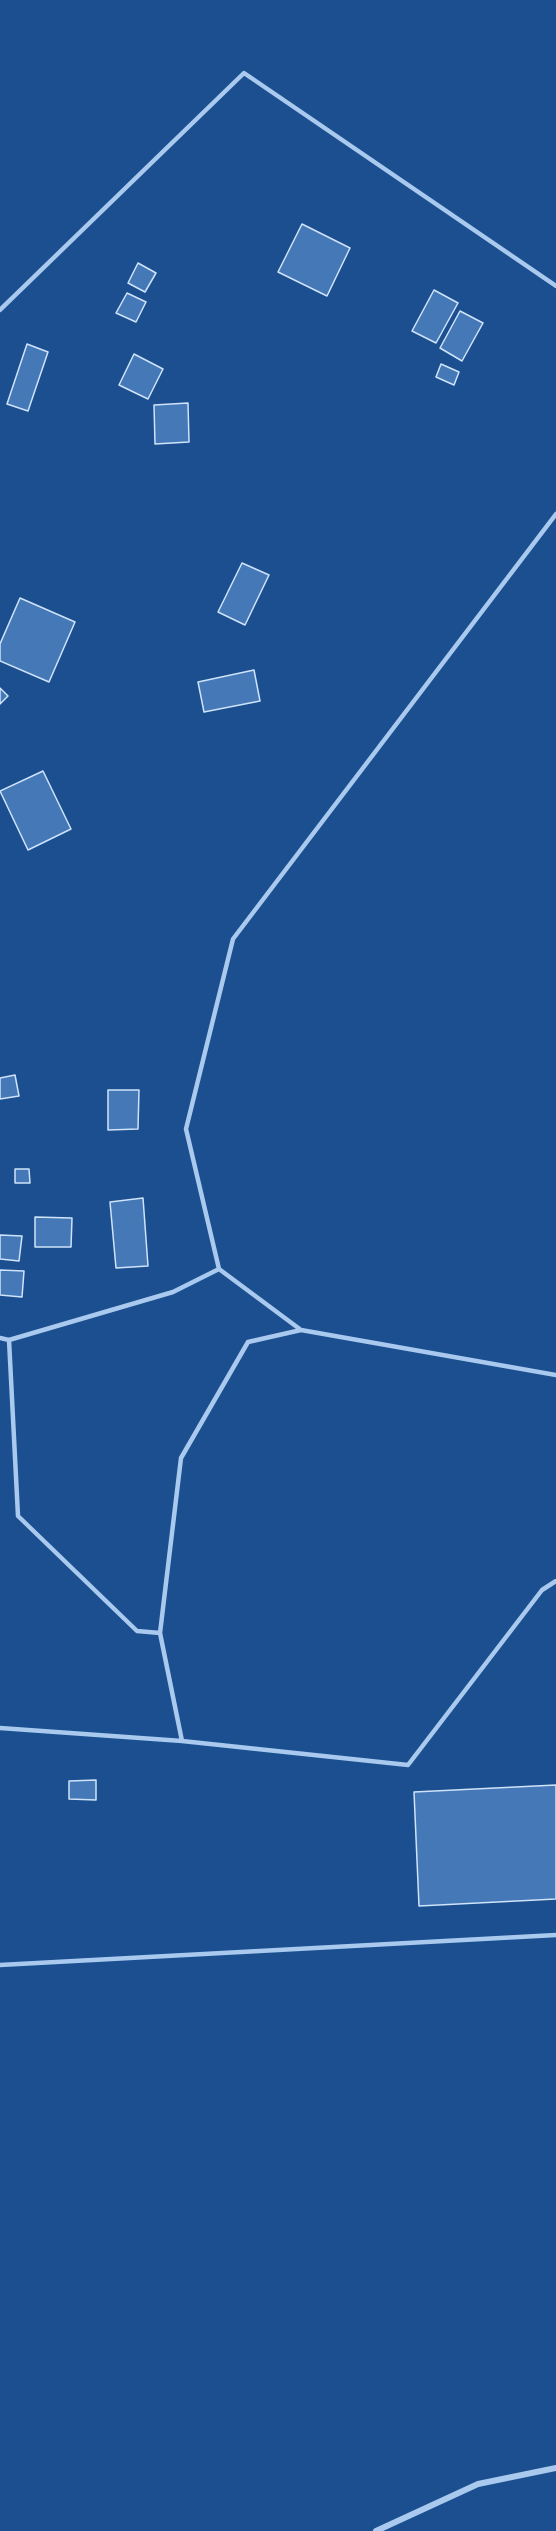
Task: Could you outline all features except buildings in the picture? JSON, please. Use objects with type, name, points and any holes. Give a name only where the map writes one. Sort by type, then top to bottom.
[{"type":"street","points":[[376,2531],[478,2484],[556,2468]]},
{"type":"lane","points":[[0,310],[244,73],[556,286]]},
{"type":"lane","points":[[301,1330],[219,1269],[186,1129],[233,939],[556,514]]},
{"type":"lane","points":[[0,1338],[9,1340],[173,1292],[219,1269]]},
{"type":"lane","points":[[183,1741],[160,1633],[181,1458],[248,1342],[301,1330],[556,1375]]},
{"type":"lane","points":[[9,1340],[18,1516],[137,1631],[160,1633]]},
{"type":"lane","points":[[0,1728],[183,1741],[408,1765],[542,1590],[556,1581]]},
{"type":"lane","points":[[0,1965],[556,1935]]}]
